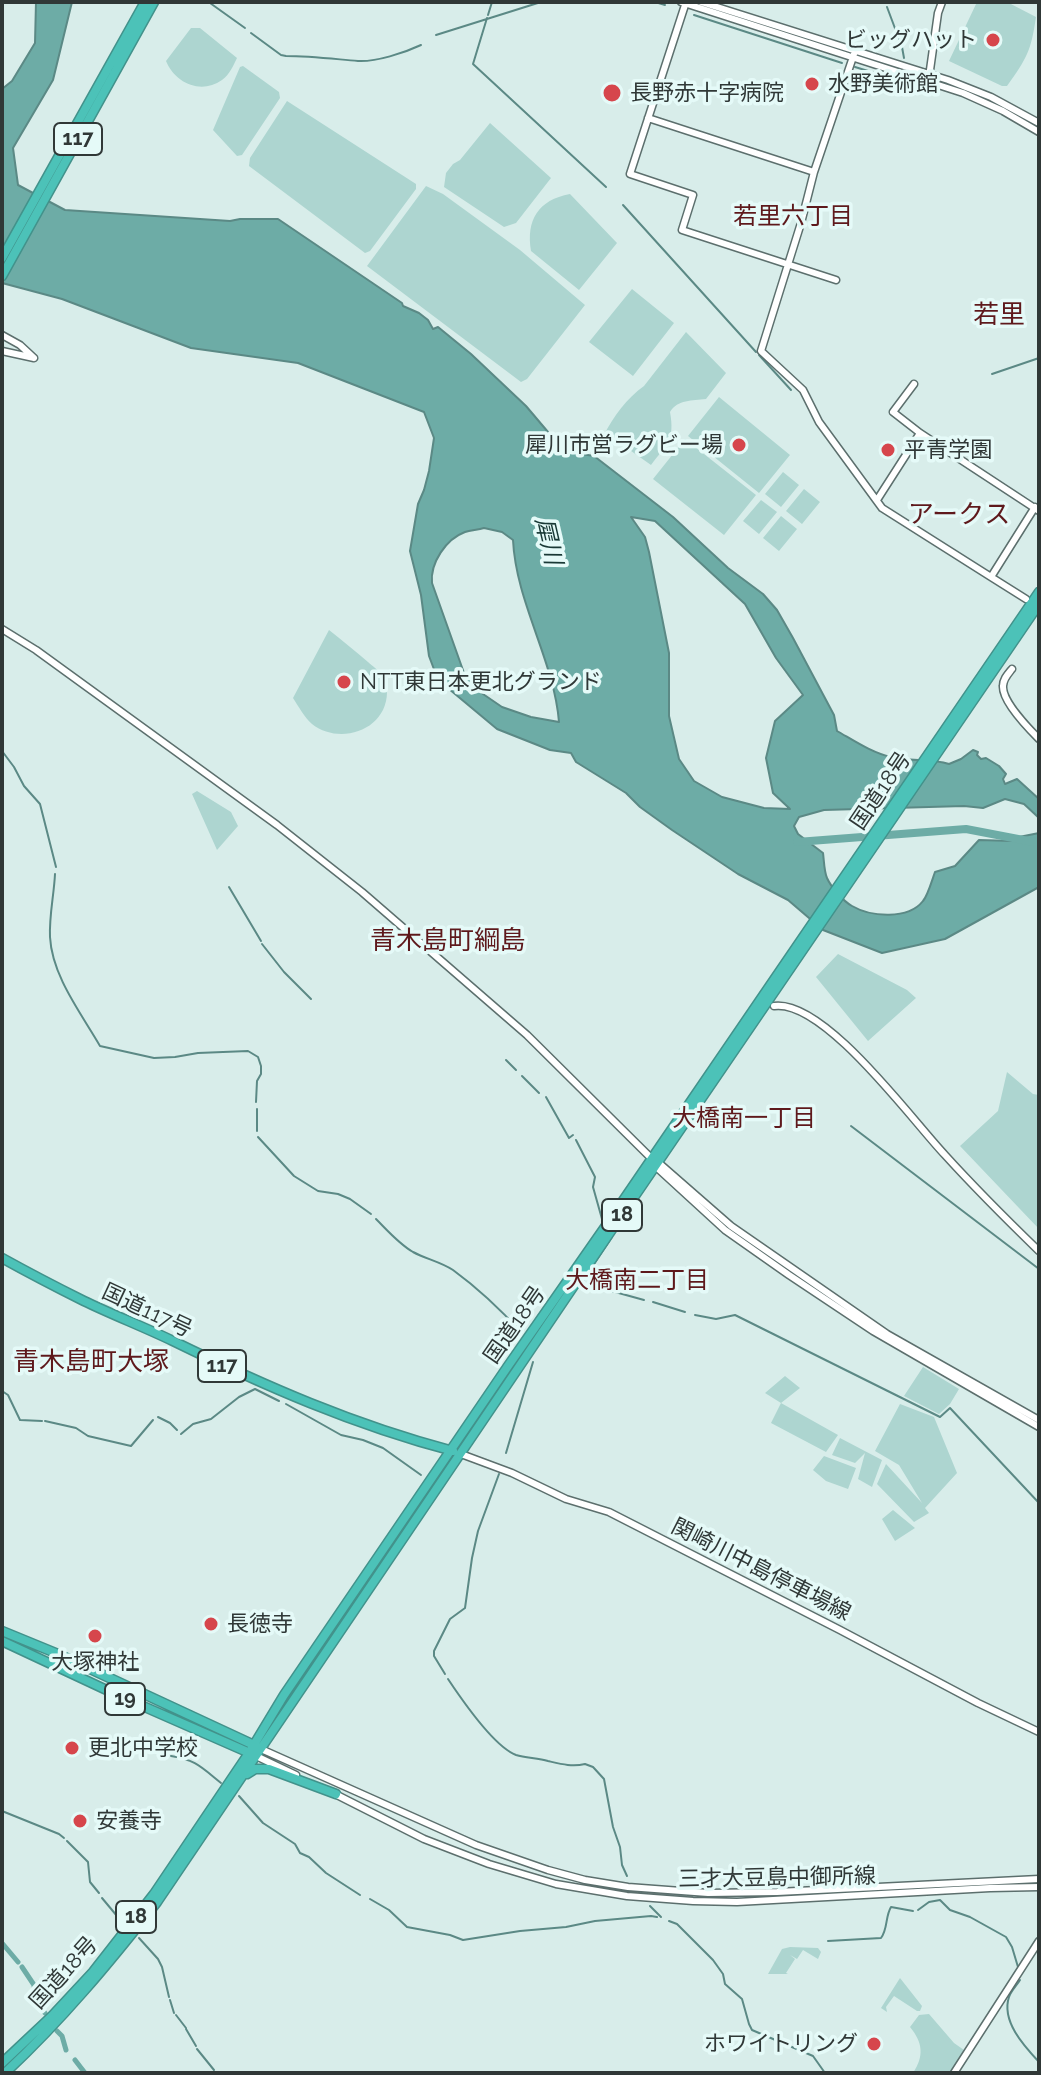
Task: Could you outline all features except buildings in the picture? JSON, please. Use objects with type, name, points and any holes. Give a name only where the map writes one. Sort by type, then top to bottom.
[{"type":"highway","name":"117","points":[[2,258],[145,2]]},
{"type":"highway","name":"117","points":[[2,276],[154,2]]},
{"type":"highway","name":"国道18号","points":[[977,689],[1039,592]]},
{"type":"highway","name":"国道18号","points":[[2,2063],[93,1972],[154,1894],[461,1454],[782,974],[977,689],[1039,604]]},
{"type":"highway","name":"国道18号","points":[[5,2073],[78,1998],[157,1902],[243,1777],[284,1695],[451,1451],[655,1163]]},
{"type":"highway","name":"国道117号","points":[[2,1258],[86,1302],[336,1415],[461,1454]]},
{"type":"highway","name":"19","points":[[2,1631],[208,1723],[255,1751]]},
{"type":"highway","name":"19","points":[[2,1641],[113,1693],[255,1751]]},
{"type":"highway","points":[[208,1723],[251,1735],[284,1695]]},
{"type":"highway","points":[[243,1777],[255,1769],[269,1769],[336,1794]]},
{"type":"street","points":[[701,2],[929,78],[1039,132]]},
{"type":"street","points":[[929,78],[942,2]]},
{"type":"street","points":[[836,280],[682,230],[693,195],[630,174],[684,3],[854,54]]},
{"type":"street","points":[[854,54],[814,172],[761,351],[803,390],[819,422],[882,508],[1026,599]]},
{"type":"street","points":[[929,78],[957,83],[1039,123]]},
{"type":"street","points":[[648,118],[814,172]]},
{"type":"street","points":[[2,335],[34,358],[2,351]]},
{"type":"street","points":[[914,384],[893,412],[920,433],[1038,508],[991,577]]},
{"type":"street","points":[[877,500],[920,433]]},
{"type":"street","points":[[2,629],[36,650],[318,856],[527,1035],[725,1230],[873,1331],[1039,1427]]},
{"type":"street","points":[[1012,669],[1004,679],[1002,687],[1005,695],[1039,739]]},
{"type":"street","points":[[774,1006],[788,1005],[836,1035],[953,1164],[1039,1251]]},
{"type":"street","points":[[655,1163],[731,1226],[887,1334],[1039,1420]]},
{"type":"street","name":"関崎川中島停車場線","points":[[461,1454],[512,1473],[566,1499],[609,1512],[1039,1732]]},
{"type":"street","name":"三才大豆島中御所線","points":[[255,1751],[424,1839],[489,1864],[556,1884],[627,1896],[737,1902],[1039,1887]]},
{"type":"street","name":"三才大豆島中御所線","points":[[255,1751],[476,1845],[548,1870],[614,1885],[708,1893],[1039,1879]]},
{"type":"street","points":[[954,2073],[1039,1941]]},
{"type":"shaded area","name":"ビッグハット","points":[[977,2],[1007,2],[1036,17],[1027,54],[1007,86],[949,61]]},
{"type":"shaded area","points":[[191,28],[200,28],[237,58],[227,75],[214,84],[197,86],[182,81],[166,61]]},
{"type":"shaded area","points":[[243,66],[279,92],[280,98],[242,155],[237,156],[213,130]]},
{"type":"shaded area","points":[[287,101],[416,184],[416,189],[370,251],[365,253],[249,166],[250,158]]},
{"type":"shaded area","points":[[490,123],[551,178],[516,223],[504,227],[444,187],[446,173]]},
{"type":"shaded area","points":[[426,186],[443,194],[520,250],[585,305],[527,379],[521,382],[367,266]]},
{"type":"shaded area","points":[[570,194],[617,243],[579,290],[531,251],[530,230],[537,213],[550,201]]},
{"type":"shaded area","points":[[632,289],[674,323],[633,376],[589,342]]},
{"type":"shaded area","points":[[686,332],[726,373],[706,399],[686,401],[673,408],[670,412],[670,436],[651,465],[604,435],[621,408],[644,386]]},
{"type":"shaded area","name":"犀川市営ラグビー場","points":[[719,397],[790,455],[759,493],[688,436]]},
{"type":"shaded area","points":[[685,439],[756,495],[724,535],[653,479]]},
{"type":"shaded area","points":[[783,472],[799,485],[781,507],[765,494]]},
{"type":"shaded area","points":[[804,489],[820,502],[802,524],[786,511]]},
{"type":"shaded area","points":[[761,500],[777,512],[759,534],[743,521]]},
{"type":"shaded area","points":[[781,516],[797,529],[779,551],[763,538]]},
{"type":"shaded area","name":"NTT東日本更北グランド","points":[[329,630],[379,671],[386,685],[385,705],[379,716],[371,725],[348,734],[336,734],[312,724],[293,698]]},
{"type":"shaded area","points":[[197,791],[231,812],[238,826],[217,850],[192,794]]},
{"type":"shaded area","points":[[838,954],[907,990],[916,998],[868,1041],[816,977]]},
{"type":"shaded area","points":[[1007,1072],[1033,1094],[1039,1095],[1039,1229],[960,1146],[998,1111]]},
{"type":"shaded area","points":[[923,1367],[959,1389],[939,1414],[904,1396]]},
{"type":"shaded area","points":[[785,1376],[800,1388],[781,1403],[765,1393]]},
{"type":"shaded area","points":[[781,1403],[838,1435],[826,1452],[771,1423]]},
{"type":"shaded area","points":[[900,1404],[934,1417],[957,1473],[925,1508],[929,1513],[914,1522],[877,1484],[886,1464],[922,1503],[899,1465],[875,1451]]},
{"type":"shaded area","points":[[840,1438],[882,1460],[872,1487],[858,1479],[865,1453],[855,1463],[832,1455]]},
{"type":"shaded area","points":[[824,1456],[856,1468],[848,1489],[826,1481],[813,1470]]},
{"type":"shaded area","points":[[893,1510],[915,1528],[895,1541],[882,1519]]},
{"type":"shaded area","points":[[818,1948],[821,1952],[818,1959],[803,1950],[797,1959],[790,1955],[795,1959],[788,1974],[768,1974],[782,1949]]},
{"type":"shaded area","points":[[900,1978],[922,2006],[920,2011],[894,1996],[886,2007],[887,2012],[881,2008]]},
{"type":"shaded area","points":[[929,2014],[964,2050],[950,2073],[913,2073],[920,2050],[918,2039],[910,2027],[919,2015]]},
{"type":"water","points":[[36,2],[72,2],[53,80],[13,148],[18,185],[65,210],[230,221],[278,219],[403,306],[419,313],[433,329],[438,327],[526,406],[558,447],[594,456],[673,517],[728,568],[763,594],[777,610],[793,638],[834,715],[837,731],[870,749],[898,758],[949,764],[973,750],[978,752],[981,759],[986,758],[999,766],[1006,774],[1003,779],[1005,784],[1017,779],[1039,799],[1039,818],[1024,804],[1005,799],[983,808],[824,810],[799,817],[794,826],[798,834],[823,853],[827,878],[845,901],[869,913],[889,915],[908,911],[925,898],[935,872],[955,866],[979,840],[1013,841],[1039,833],[1039,887],[945,939],[882,953],[823,930],[788,900],[738,874],[672,830],[626,793],[576,762],[571,753],[550,750],[497,729],[449,689],[444,680],[438,680],[429,656],[421,595],[410,551],[434,438],[424,412],[298,363],[191,348],[62,299],[2,283],[2,89],[12,81],[35,43]],"holes":[[[631,517],[655,521],[745,604],[776,658],[803,695],[775,721],[766,758],[773,793],[790,809],[764,808],[722,797],[694,781],[679,759],[669,716],[669,653],[649,552],[645,537]],[[484,528],[502,532],[513,540],[521,586],[550,676],[559,722],[502,707],[483,694],[464,673],[432,583],[432,575],[437,560],[452,540],[465,532]]]},
{"type":"waterway","points":[[488,15],[492,2]]},
{"type":"waterway","points":[[436,35],[541,2]]},
{"type":"waterway","points":[[655,2],[665,5]]},
{"type":"waterway","points":[[210,3],[245,28]]},
{"type":"waterway","points":[[887,7],[904,58]]},
{"type":"waterway","points":[[694,15],[842,63]]},
{"type":"waterway","points":[[487,18],[473,64],[606,187]]},
{"type":"waterway","points":[[251,33],[286,56],[365,61],[421,45]]},
{"type":"waterway","points":[[855,67],[904,82]]},
{"type":"waterway","points":[[623,205],[756,352]]},
{"type":"waterway","points":[[759,355],[791,390]]},
{"type":"waterway","points":[[992,374],[1039,358]]},
{"type":"waterway","points":[[2,751],[24,786],[40,804],[56,867]]},
{"type":"waterway","name":"犀川","points":[[797,842],[966,829],[1039,843]]},
{"type":"waterway","points":[[55,874],[50,929],[52,952],[69,994],[100,1046],[154,1058],[248,1051],[258,1057],[261,1066],[256,1102]]},
{"type":"waterway","points":[[229,887],[261,941]]},
{"type":"waterway","points":[[262,944],[311,999]]},
{"type":"waterway","points":[[506,1060],[516,1070]]},
{"type":"waterway","points":[[522,1076],[539,1093]]},
{"type":"waterway","points":[[546,1097],[569,1138],[573,1135]]},
{"type":"waterway","points":[[257,1109],[257,1131]]},
{"type":"waterway","points":[[851,1126],[1039,1269]]},
{"type":"waterway","points":[[258,1137],[294,1176],[318,1191],[350,1199],[371,1214]]},
{"type":"waterway","points":[[576,1140],[595,1177],[593,1187],[602,1219]]},
{"type":"waterway","points":[[376,1219],[408,1249],[463,1277],[522,1333]]},
{"type":"waterway","points":[[612,1237],[580,1285],[644,1300]]},
{"type":"waterway","points":[[653,1302],[685,1312]]},
{"type":"waterway","points":[[695,1315],[716,1319],[735,1315],[940,1417],[950,1408],[1039,1503]]},
{"type":"waterway","points":[[506,1453],[533,1362]]},
{"type":"waterway","points":[[181,1434],[193,1424],[211,1419],[239,1397],[255,1389],[279,1401]]},
{"type":"waterway","points":[[2,1391],[8,1395],[20,1420],[42,1421]]},
{"type":"waterway","points":[[286,1404],[341,1435],[383,1448],[421,1475]]},
{"type":"waterway","points":[[158,1417],[177,1430]]},
{"type":"waterway","points":[[45,1421],[76,1428],[88,1436],[131,1446],[153,1420]]},
{"type":"waterway","points":[[445,1674],[434,1651],[450,1619],[465,1608],[478,1531],[499,1474]]},
{"type":"waterway","points":[[448,1679],[479,1722],[507,1750],[516,1755],[562,1764],[585,1764],[593,1767],[604,1779],[627,1876]]},
{"type":"waterway","points":[[171,1756],[193,1762],[221,1783]]},
{"type":"waterway","points":[[239,1796],[263,1823],[295,1844],[300,1853],[326,1873],[360,1895]]},
{"type":"waterway","points":[[2,1811],[64,1838]]},
{"type":"waterway","points":[[67,1841],[88,1862],[90,1882],[99,1893]]},
{"type":"waterway","points":[[102,1898],[122,1922]]},
{"type":"waterway","points":[[370,1899],[389,1910],[407,1927],[463,1940],[595,1921],[657,1917]]},
{"type":"waterway","points":[[918,1910],[929,1902],[940,1900],[950,1910],[1006,1937],[1018,1967]]},
{"type":"waterway","points":[[650,1906],[661,1917]]},
{"type":"waterway","points":[[828,1941],[881,1938],[891,1907],[913,1911]]},
{"type":"waterway","points":[[669,1921],[677,1924],[713,1960],[723,1974],[725,1984],[742,1999],[752,2030],[813,2056],[825,2073]]},
{"type":"waterway","points":[[139,1938],[158,1959],[169,1997]]},
{"type":"waterway","points":[[2,1943],[18,1962]]},
{"type":"waterway","points":[[22,1967],[34,1985],[35,2000],[45,2013]]},
{"type":"waterway","points":[[1020,1980],[1009,1997],[1008,2015],[1015,2032],[1039,2062]]},
{"type":"waterway","points":[[170,2000],[174,2013]]},
{"type":"waterway","points":[[176,2015],[186,2028]]},
{"type":"waterway","points":[[186,2029],[196,2046]]},
{"type":"waterway","points":[[57,2031],[66,2050]]},
{"type":"waterway","points":[[197,2049],[214,2070]]},
{"type":"waterway","points":[[75,2060],[85,2073]]},
{"type":"place","name":"ビッグハット","points":[[993,40]]},
{"type":"place","name":"水野美術館","points":[[812,84]]},
{"type":"place","name":"長野赤十字病院","points":[[612,93]]},
{"type":"place","name":"犀川市営ラグビー場","points":[[739,445]]},
{"type":"place","name":"平青学園","points":[[888,450]]},
{"type":"place","name":"NTT東日本更北グランド","points":[[344,682]]},
{"type":"place","name":"長徳寺","points":[[211,1624]]},
{"type":"place","name":"大塚神社","points":[[95,1636]]},
{"type":"place","name":"更北中学校","points":[[72,1748]]},
{"type":"place","name":"安養寺","points":[[80,1821]]},
{"type":"place","name":"ホワイトリング","points":[[874,2044]]},
{"type":"district","name":"若里六丁目","points":[[793,217]]},
{"type":"district","name":"若里","points":[[999,315]]},
{"type":"district","name":"アークス","points":[[959,515]]},
{"type":"district","name":"青木島町綱島","points":[[448,941]]},
{"type":"district","name":"大橋南一丁目","points":[[744,1119]]},
{"type":"district","name":"大橋南二丁目","points":[[637,1281]]},
{"type":"district","name":"青木島町大塚","points":[[91,1362]]}]
